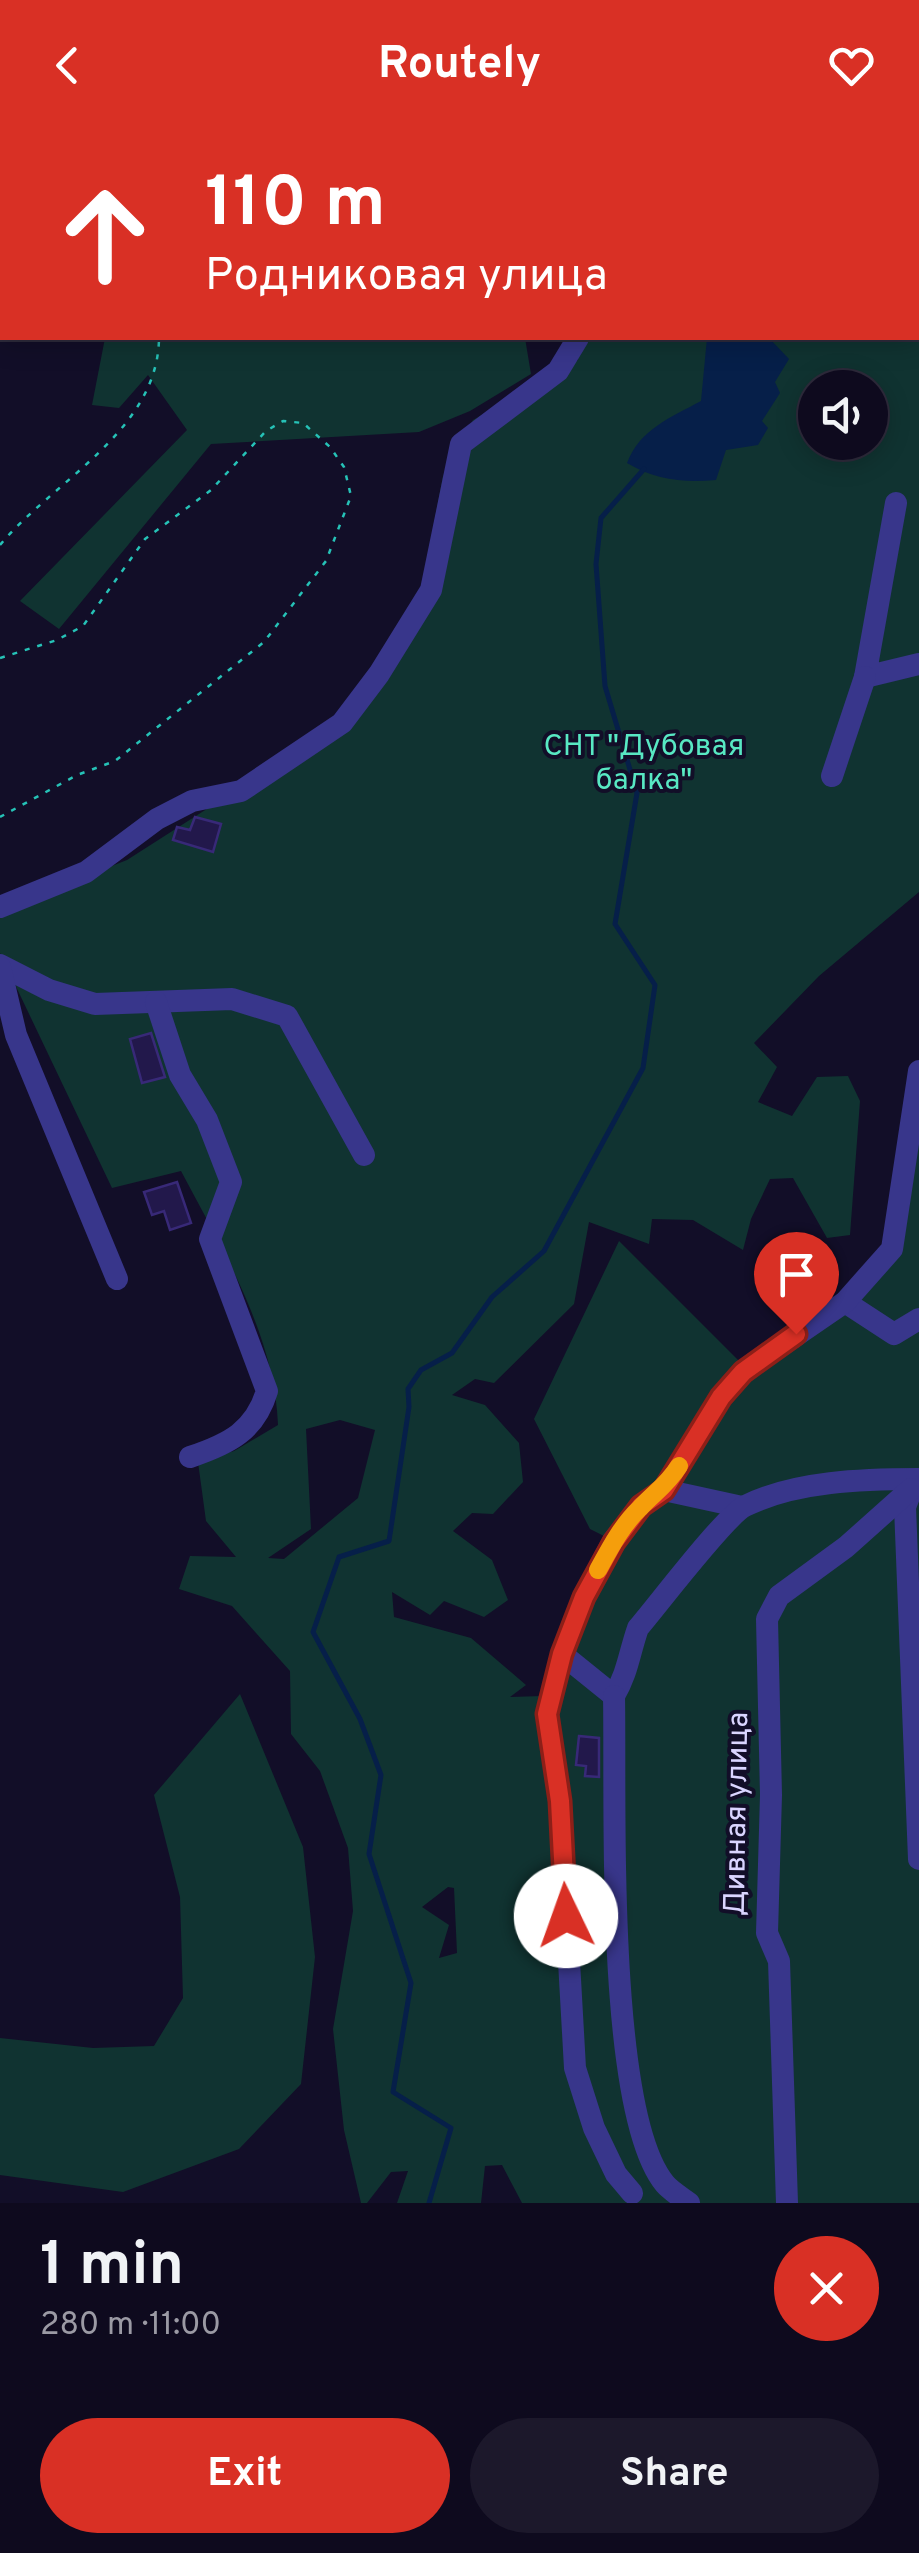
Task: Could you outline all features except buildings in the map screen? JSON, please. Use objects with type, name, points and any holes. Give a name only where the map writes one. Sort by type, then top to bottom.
[{"type":"street","points":[[0,907],[86,872],[157,819],[192,801],[241,791],[342,723],[380,674],[430,590],[461,444],[558,372],[577,340]]},
{"type":"street","points":[[832,776],[865,677],[896,502]]},
{"type":"street","points":[[865,677],[919,664]]},
{"type":"street","points":[[0,966],[48,990],[94,1004],[232,999],[287,1016],[364,1155]]},
{"type":"street","points":[[0,966],[16,1035],[117,1280]]},
{"type":"street","points":[[156,1002],[180,1075],[207,1120],[231,1182],[210,1239],[267,1391],[260,1416],[229,1444],[190,1456]]},
{"type":"street","points":[[632,2194],[616,2174],[594,2128],[574,2068],[560,1801],[547,1714],[562,1654],[584,1597],[614,1542],[641,1506],[664,1490],[721,1397],[743,1372],[845,1302],[892,1249],[919,1071]]},
{"type":"street","points":[[845,1302],[894,1334],[919,1319]]},
{"type":"street","points":[[664,1490],[742,1507],[812,1488],[871,1479],[916,1484],[905,1508],[919,1859]]},
{"type":"street","name":"Дивная улица","points":[[786,2203],[779,1961],[766,1933],[770,1795],[766,1619],[779,1596],[846,1547],[916,1484]]},
{"type":"street","points":[[689,2203],[664,2184],[641,2134],[630,2078],[613,1823],[614,1696],[631,1668],[630,1652],[638,1628],[742,1507]]},
{"type":"street","points":[[562,1654],[614,1696]]},
{"type":"path","points":[[0,545],[124,424],[148,387],[159,340]]},
{"type":"path","points":[[0,658],[57,640],[83,626],[144,539],[211,490],[266,431],[284,421],[302,423],[330,447],[344,467],[350,496],[326,561],[264,642],[114,761],[63,782],[0,818]]},
{"type":"green space","points":[[105,340],[525,340],[531,374],[470,411],[419,432],[211,444],[59,629],[20,601],[187,430],[148,375],[119,408],[92,405]]},
{"type":"green space","name":"СНТ \"Дубовая балка\"","points":[[577,340],[919,340],[919,892],[819,976],[754,1043],[777,1067],[758,1102],[792,1116],[817,1077],[848,1076],[860,1101],[850,1235],[827,1238],[793,1178],[770,1179],[751,1219],[743,1250],[693,1220],[652,1219],[649,1244],[589,1222],[574,1304],[494,1383],[475,1379],[452,1395],[485,1405],[519,1443],[523,1482],[493,1514],[472,1513],[453,1531],[492,1560],[508,1600],[484,1617],[444,1601],[430,1615],[392,1592],[394,1617],[471,1638],[526,1685],[510,1697],[543,1696],[608,1538],[590,1529],[534,1419],[619,1241],[751,1373],[894,1259],[919,1116],[919,2203],[522,2203],[502,2165],[485,2166],[481,2203],[397,2203],[408,2171],[391,2172],[367,2203],[361,2203],[344,2130],[333,2029],[353,1911],[348,1848],[320,1771],[291,1734],[290,1671],[232,1606],[179,1589],[190,1556],[236,1557],[206,1521],[198,1462],[234,1451],[278,1425],[267,1358],[244,1294],[181,1171],[112,1188],[0,953],[0,910],[127,860],[355,714],[417,612],[443,476],[473,420],[578,360]],"holes":[[[340,1420],[375,1430],[358,1498],[284,1559],[268,1558],[311,1529],[306,1429]],[[448,1887],[454,1888],[457,1953],[439,1958],[449,1925],[422,1907]]]},
{"type":"green space","points":[[240,1694],[303,1847],[315,1957],[301,2084],[239,2149],[123,2192],[0,2175],[0,2038],[93,2048],[154,2046],[183,1998],[180,1897],[154,1795]]},
{"type":"water","points":[[707,340],[771,340],[789,359],[775,382],[780,393],[762,421],[768,428],[758,445],[726,450],[716,480],[670,479],[627,463],[648,433],[701,401]]},
{"type":"waterway","points":[[429,2203],[451,2128],[393,2092],[411,1983],[369,1854],[381,1775],[360,1719],[313,1632],[339,1557],[389,1541],[409,1407],[408,1389],[421,1370],[452,1353],[492,1297],[544,1251],[643,1068],[655,985],[615,924],[637,793],[605,686],[596,564],[601,518],[644,469]]},
{"type":"slow traffic","points":[[598,1570],[641,1506],[664,1490],[679,1466]]},
{"type":"route","points":[[566,1916],[560,1801],[547,1714],[562,1654],[584,1597],[614,1542],[641,1506],[664,1490],[721,1397],[743,1372],[796,1334]]}]
